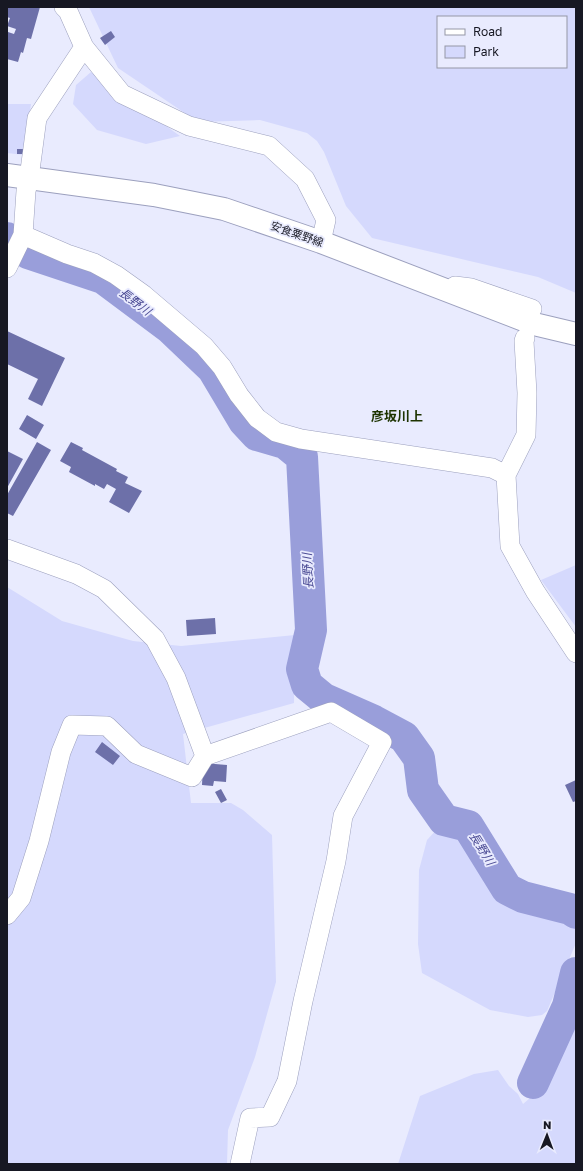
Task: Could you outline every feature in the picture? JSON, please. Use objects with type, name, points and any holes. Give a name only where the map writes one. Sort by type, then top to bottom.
[{"type":"main road","name":"安食粟野線","points":[[7,175],[154,194],[224,209],[321,242],[534,324],[576,334]]},
{"type":"street","points":[[64,7],[68,11],[84,47],[122,94],[189,126],[269,146],[305,179],[326,220],[321,242]]},
{"type":"street","points":[[7,268],[20,242],[26,191],[30,178],[37,118],[84,47]]},
{"type":"street","points":[[20,242],[67,254],[94,263],[116,275],[144,295],[204,346],[222,367],[239,395],[257,418],[276,432],[301,438],[492,468],[506,475]]},
{"type":"street","points":[[422,281],[471,288],[532,309]]},
{"type":"street","points":[[524,338],[527,393],[526,435],[506,475],[510,546],[535,591],[576,653]]},
{"type":"street","points":[[7,549],[76,574],[104,588],[155,639],[176,678],[205,756]]},
{"type":"street","points":[[7,915],[21,898],[39,841],[61,752],[72,724],[107,726],[136,754],[192,777],[205,756],[332,712],[382,742],[343,816],[336,861],[303,1001],[288,1081],[270,1117],[250,1118],[240,1164]]},
{"type":"green space","points":[[89,7],[576,7],[576,293],[538,277],[372,238],[346,206],[324,152],[317,141],[307,133],[260,120],[198,122],[118,68]]},
{"type":"green space","points":[[91,72],[180,136],[146,144],[97,130],[73,104],[76,85]]},
{"type":"green space","points":[[7,104],[31,104],[24,155],[7,153]]},
{"type":"green space","points":[[576,565],[576,627],[541,580]]},
{"type":"green space","points":[[7,587],[62,621],[133,641],[181,646],[295,635],[294,703],[183,734],[191,803],[231,803],[243,810],[272,835],[276,982],[255,1057],[228,1130],[227,1164],[7,1164]]},
{"type":"green space","points":[[439,827],[461,828],[488,884],[497,895],[522,907],[549,911],[568,917],[576,928],[576,943],[547,1011],[542,1015],[528,1017],[490,1010],[422,973],[418,944],[419,870],[427,840]]},
{"type":"green space","points":[[576,1016],[576,1164],[398,1164],[420,1096],[474,1074],[498,1070],[509,1086],[518,1094],[523,1104],[550,1081],[547,1075],[551,1056]]},
{"type":"building","points":[[7,7],[40,7],[31,39],[27,38],[23,53],[21,52],[18,62],[7,59],[7,35],[8,32],[14,34],[16,29],[7,26],[10,18],[7,17]]},
{"type":"building","points":[[111,31],[115,37],[105,45],[100,38]]},
{"type":"building","points":[[17,149],[24,149],[24,154],[17,154]]},
{"type":"building","points":[[7,331],[65,358],[42,406],[28,399],[38,379],[7,364]]},
{"type":"building","points":[[27,415],[44,425],[36,439],[19,429]]},
{"type":"building","points":[[37,442],[51,450],[13,516],[7,513],[7,495]]},
{"type":"building","points":[[71,442],[83,448],[82,450],[117,469],[116,471],[128,477],[125,483],[142,491],[129,513],[109,502],[116,489],[107,484],[104,489],[95,484],[95,486],[69,472],[71,467],[60,461]]},
{"type":"building","points":[[7,451],[23,459],[7,488]]},
{"type":"building","points":[[215,618],[216,634],[187,636],[186,620]]},
{"type":"building","points":[[102,742],[120,756],[113,765],[95,752]]},
{"type":"building","points":[[203,763],[227,765],[226,782],[214,781],[213,786],[202,785]]},
{"type":"building","points":[[576,780],[576,801],[573,802],[565,785]]},
{"type":"building","points":[[221,789],[227,800],[221,803],[215,792]]},
{"type":"waterway","name":"長野川","points":[[7,238],[28,253],[103,278],[170,328],[213,369],[244,421],[257,435],[285,443],[302,457],[311,630],[302,669],[307,685],[324,699],[374,721],[404,737],[419,758],[423,790],[444,820],[468,826],[507,889],[523,897],[570,909],[576,913]]},
{"type":"waterway","name":"長野川","points":[[533,1083],[568,1006],[576,973]]},
{"type":"district","name":"彦坂川上","points":[[397,416]]}]
